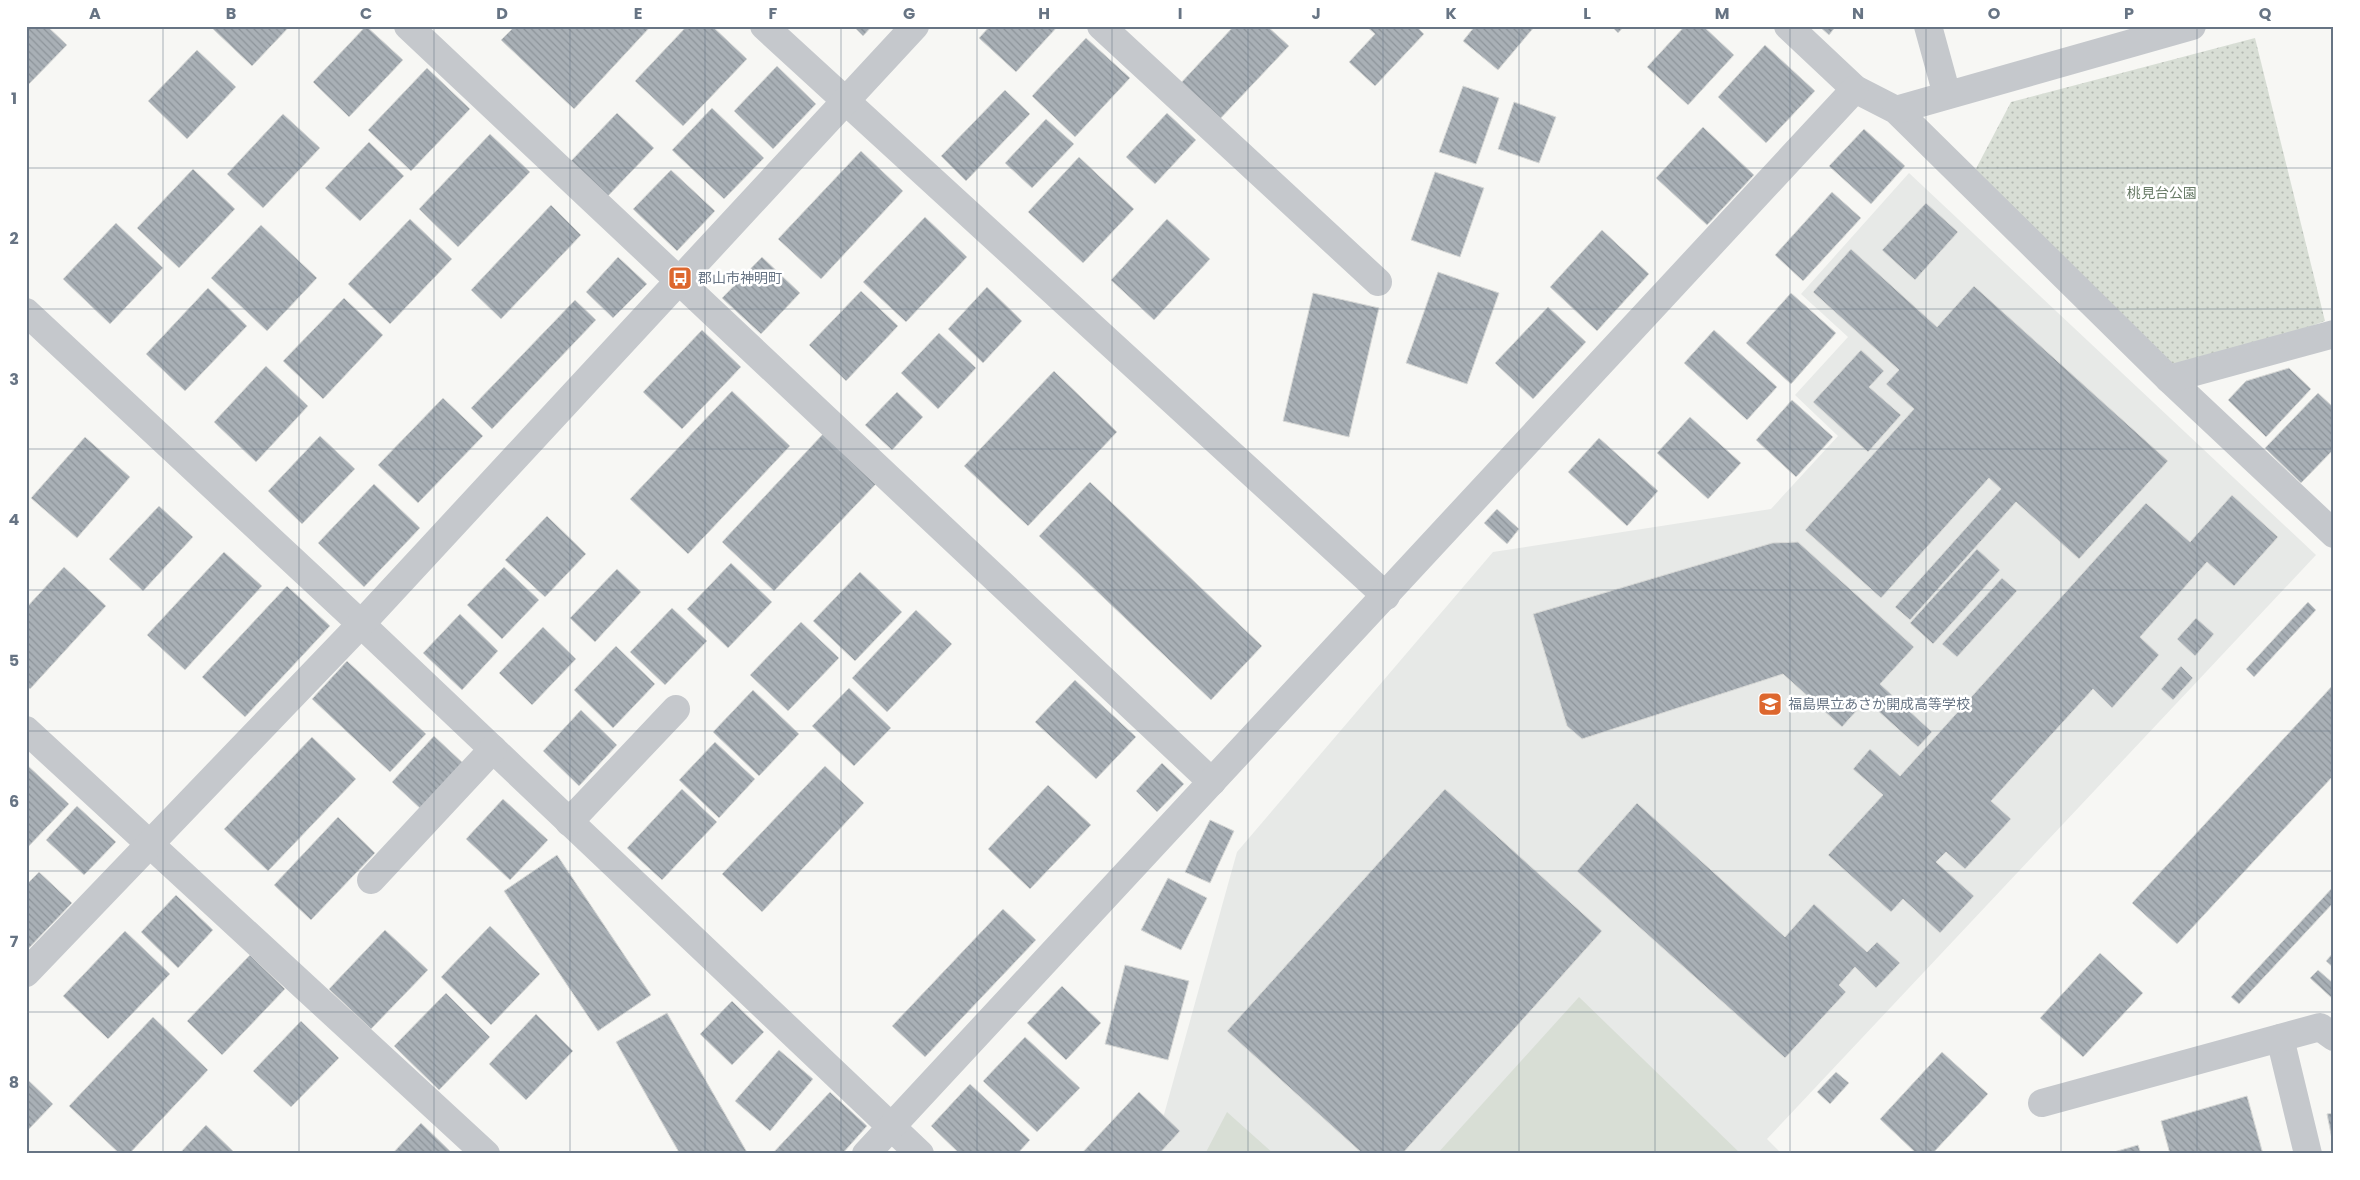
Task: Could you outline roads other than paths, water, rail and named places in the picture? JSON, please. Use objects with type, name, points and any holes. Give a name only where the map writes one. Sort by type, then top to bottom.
[{"type":"street","points":[[408,26],[1212,782]]},
{"type":"street","points":[[764,26],[1386,596]]},
{"type":"street","points":[[26,973],[361,624],[915,26]]},
{"type":"street","points":[[1101,26],[1378,282]]},
{"type":"street","points":[[1788,26],[1855,89],[1896,110],[2169,379],[2334,534]]},
{"type":"street","points":[[1928,26],[1948,95]]},
{"type":"street","points":[[1896,110],[2192,26]]},
{"type":"street","points":[[866,1154],[1855,89]]},
{"type":"street","points":[[26,312],[361,624],[920,1154]]},
{"type":"street","points":[[2169,379],[2334,334]]},
{"type":"street","points":[[569,822],[676,710]]},
{"type":"street","points":[[26,730],[486,1154]]},
{"type":"street","points":[[371,880],[492,749]]},
{"type":"street","points":[[2042,1103],[2320,1027],[2334,1037]]},
{"type":"street","points":[[2280,1038],[2308,1154]]},
{"type":"place","name":"郡山市神明町","points":[[680,278]]},
{"type":"place","name":"福島県立あさか開成高等学校","points":[[1770,704]]},
{"type":"park label","name":"桃見台公園","points":[[2162,193]]}]
